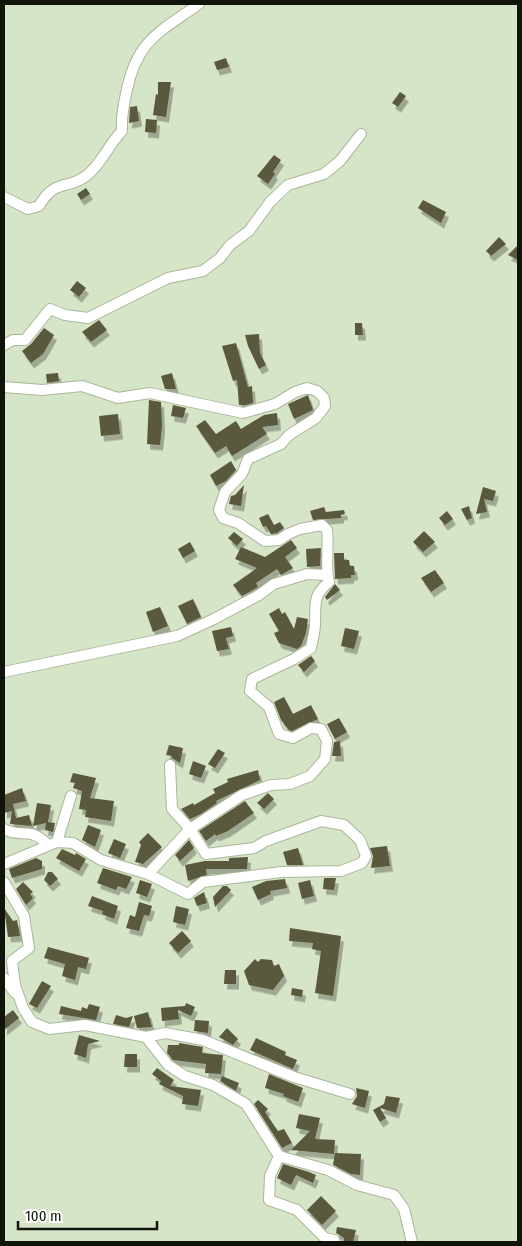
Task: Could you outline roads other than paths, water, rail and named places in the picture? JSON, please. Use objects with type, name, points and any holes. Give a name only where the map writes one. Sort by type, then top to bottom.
[{"type":"street","points":[[4,197],[28,209],[39,206],[46,194],[61,185],[84,178],[100,165],[106,148],[122,131],[121,118],[131,72],[143,47],[199,4]]},
{"type":"street","points":[[4,345],[13,340],[25,340],[50,309],[88,318],[168,278],[203,271],[220,258],[230,245],[249,231],[270,202],[288,185],[324,174],[340,161],[360,134]]},
{"type":"street","points":[[4,387],[42,390],[82,386],[118,398],[150,393],[243,413],[275,404],[295,392],[307,388],[317,391],[324,398],[325,406],[316,418],[290,435],[281,444],[248,459],[242,474],[225,492],[219,510],[223,518],[238,523],[265,541],[279,540],[288,534],[322,525],[327,530],[329,546],[326,575],[329,582],[318,591],[314,609],[315,626],[311,648],[294,660],[252,679],[250,691],[269,707],[279,734],[293,738],[311,728],[321,729],[327,741],[325,759],[310,776],[290,784],[271,785],[242,795],[190,829],[148,874]]},
{"type":"street","points":[[4,672],[177,636],[259,595],[274,584],[307,574],[326,575]]},
{"type":"street","points":[[4,864],[53,844],[73,843],[101,860],[148,874],[188,894],[203,882],[281,872],[341,871],[362,863],[366,856],[360,840],[344,825],[320,821],[266,841],[254,848],[206,854],[190,829],[172,809],[170,765]]},
{"type":"street","points":[[53,844],[71,796]]},
{"type":"street","points":[[4,830],[39,836],[53,844]]},
{"type":"street","points":[[4,882],[24,916],[29,948],[12,961],[15,985],[20,1000]]},
{"type":"street","points":[[4,978],[20,1000],[32,1022],[49,1028],[86,1025],[146,1037],[165,1033],[203,1040],[294,1077],[350,1094]]},
{"type":"street","points":[[146,1037],[168,1065],[185,1076],[213,1086],[246,1104],[279,1156],[300,1160],[328,1170],[356,1185],[394,1194],[404,1209],[412,1242]]},
{"type":"street","points":[[279,1156],[270,1176],[268,1200],[297,1210],[325,1238],[334,1240]]}]
